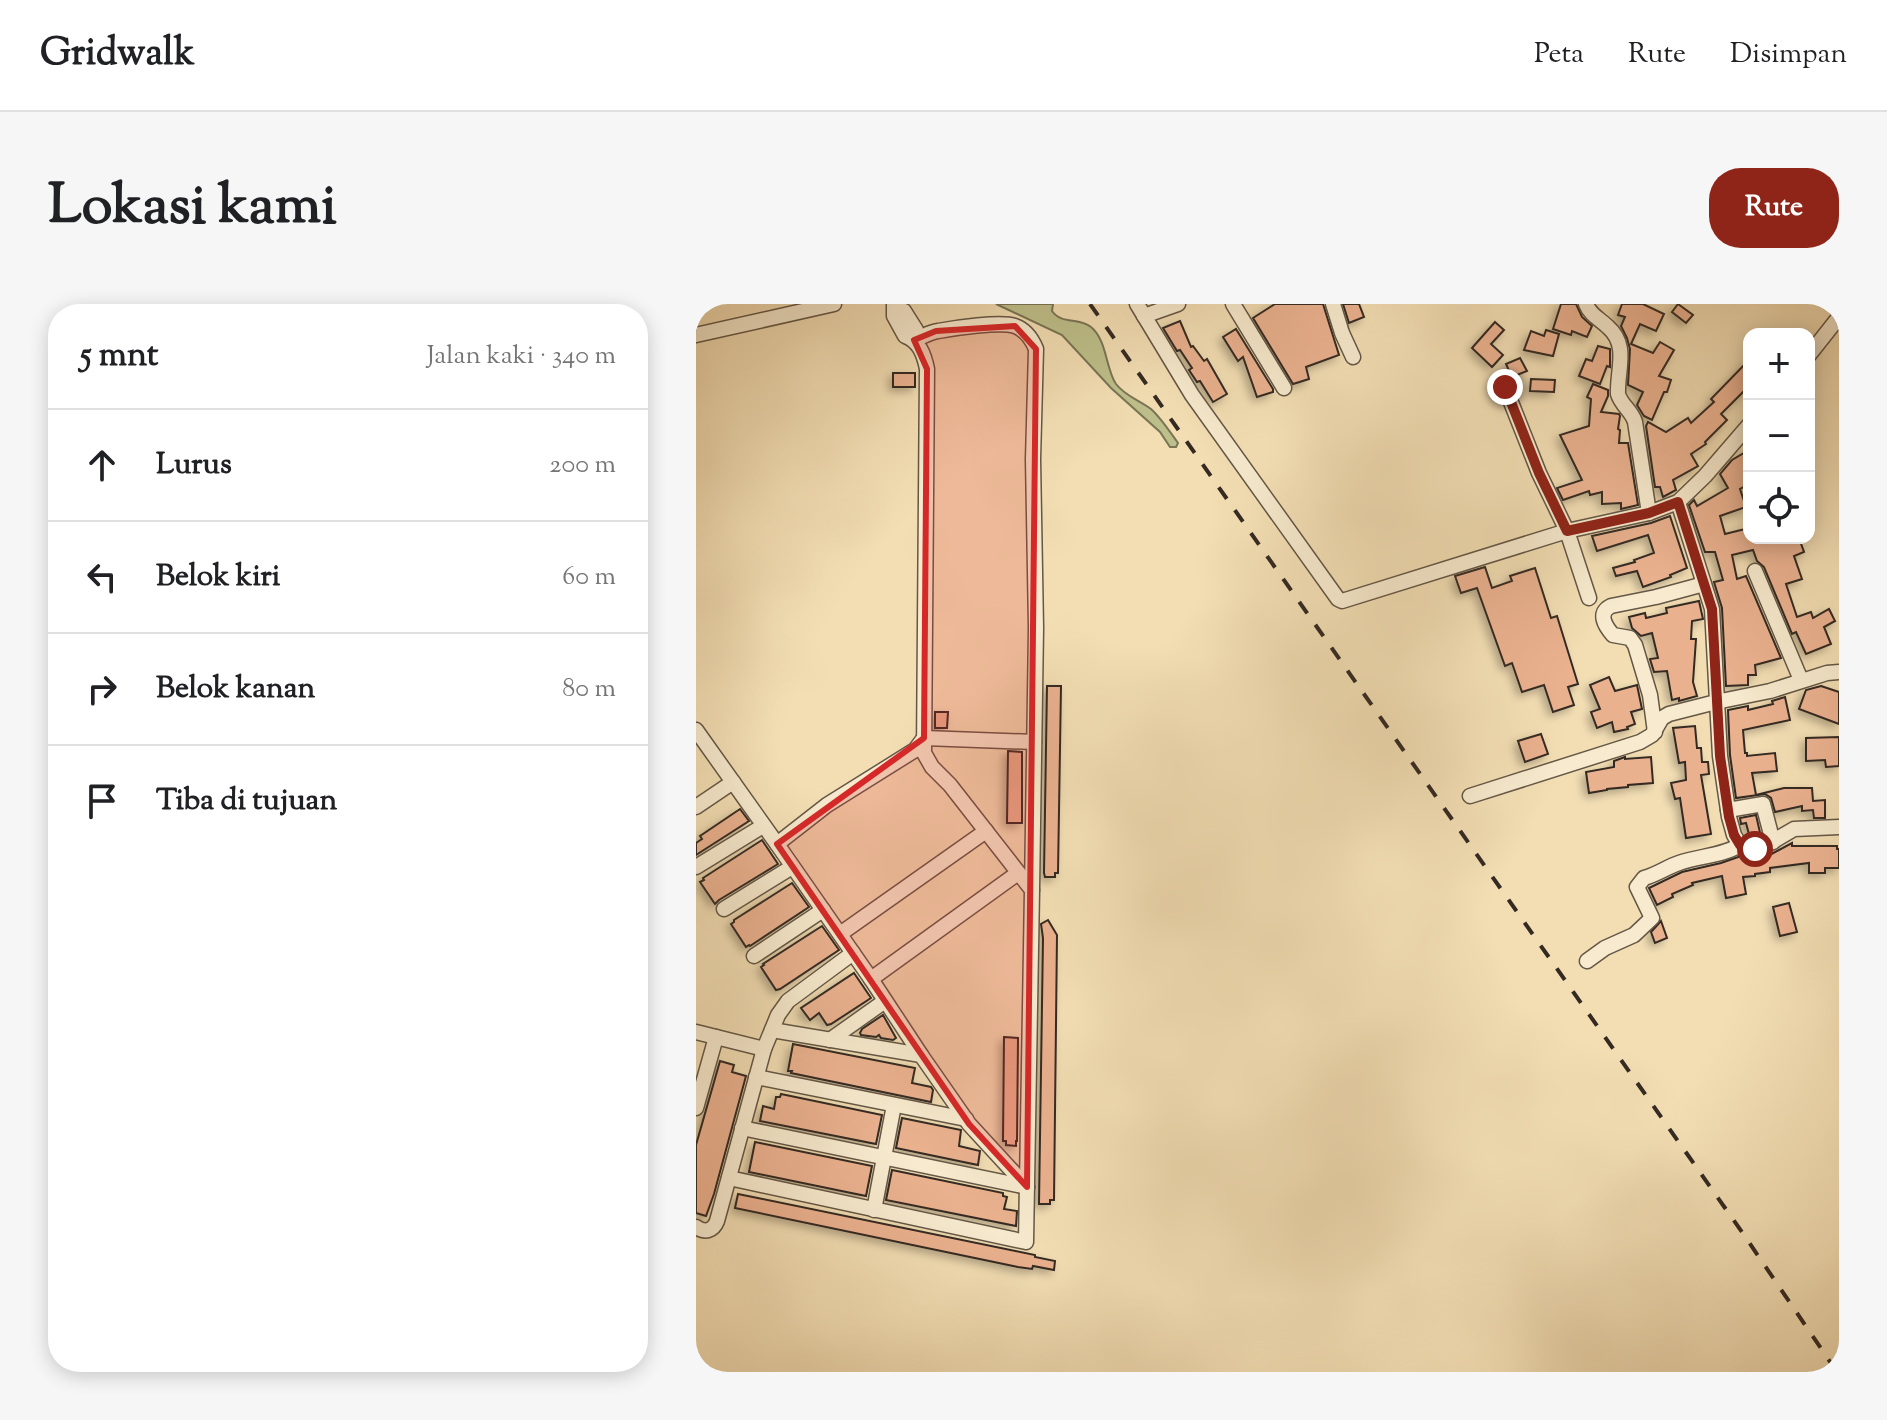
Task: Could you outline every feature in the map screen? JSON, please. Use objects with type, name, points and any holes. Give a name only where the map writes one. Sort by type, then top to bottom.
[{"type":"street","points":[[696,335],[834,304]]},
{"type":"street","points":[[1178,304],[1141,310],[1192,395],[1339,600],[1348,601],[1567,531],[1649,513],[1678,502],[1743,432]]},
{"type":"street","points":[[1233,304],[1284,388]]},
{"type":"street","points":[[1333,304],[1353,357]]},
{"type":"street","points":[[1586,304],[1590,314],[1616,335],[1620,345],[1618,394],[1635,422],[1649,513]]},
{"type":"street","points":[[894,305],[894,316],[905,336],[914,340],[924,356],[927,369],[924,753],[1032,890]]},
{"type":"street","points":[[1815,347],[1839,317]]},
{"type":"street","points":[[729,1178],[1033,1244],[1027,1187],[1036,628],[1033,459],[1036,349],[1032,339],[1024,332],[1015,326],[1002,324],[936,331],[914,340]]},
{"type":"street","points":[[1505,387],[1539,473],[1567,531],[1589,598]]},
{"type":"street","points":[[1678,502],[1712,609],[1720,756],[1734,835],[1740,845],[1755,849],[1794,829],[1839,827]]},
{"type":"street","points":[[1755,571],[1801,680]]},
{"type":"street","points":[[1655,732],[1650,695],[1635,645],[1630,638],[1613,635],[1605,623],[1604,609],[1704,584]]},
{"type":"street","points":[[1470,796],[1650,738],[1662,718],[1669,714],[1839,672]]},
{"type":"street","points":[[698,737],[777,844],[966,1119],[1027,1187]]},
{"type":"street","points":[[924,738],[1034,742]]},
{"type":"street","points":[[777,844],[827,805],[915,750],[924,738]]},
{"type":"street","points":[[696,807],[733,782]]},
{"type":"street","points":[[1728,810],[1763,804],[1773,842]]},
{"type":"street","points":[[696,867],[763,826]]},
{"type":"street","points":[[840,934],[986,831]]},
{"type":"street","points":[[1587,961],[1605,948],[1634,935],[1652,918],[1637,887],[1640,881],[1676,864],[1731,851],[1740,845]]},
{"type":"street","points":[[724,909],[792,867]]},
{"type":"street","points":[[871,979],[1018,873]]},
{"type":"street","points":[[754,956],[823,910]]},
{"type":"street","points":[[696,1227],[708,1231],[714,1228],[764,1049],[778,1015],[788,1001],[853,953]]},
{"type":"street","points":[[830,1040],[885,1001]]},
{"type":"street","points":[[772,1030],[921,1055]]},
{"type":"street","points":[[696,1032],[764,1049]]},
{"type":"street","points":[[696,1108],[716,1037]]},
{"type":"street","points":[[756,1077],[966,1119]]},
{"type":"street","points":[[874,1210],[894,1105]]},
{"type":"street","points":[[742,1128],[1027,1187]]},
{"type":"highlighted area","points":[[1015,326],[1036,349],[1027,1187],[969,1124],[777,844],[924,738],[927,369],[914,340],[936,331]]},
{"type":"green space","points":[[996,304],[1053,304],[1052,311],[1056,315],[1091,327],[1100,339],[1116,384],[1155,413],[1178,443],[1176,447],[1170,447],[1160,432],[1111,388],[1062,335]]},
{"type":"building","points":[[1275,304],[1323,304],[1339,355],[1306,367],[1309,379],[1293,384],[1253,318]]},
{"type":"building","points":[[1343,304],[1359,304],[1364,317],[1349,323]]},
{"type":"building","points":[[1561,304],[1576,304],[1582,317],[1592,326],[1587,337],[1572,331],[1571,335],[1553,329]]},
{"type":"building","points":[[1622,304],[1643,304],[1664,314],[1656,331],[1640,324],[1631,344],[1653,353],[1660,342],[1674,350],[1659,376],[1671,380],[1652,420],[1644,416],[1637,405],[1643,392],[1628,385],[1630,349],[1621,326],[1625,317],[1618,315]]},
{"type":"building","points":[[1678,304],[1693,315],[1686,323],[1672,312]]},
{"type":"building","points":[[1180,321],[1191,347],[1204,361],[1207,359],[1227,394],[1213,402],[1163,328]]},
{"type":"building","points":[[1495,322],[1504,330],[1491,344],[1503,355],[1492,367],[1472,348]]},
{"type":"building","points":[[1236,329],[1273,392],[1257,397],[1243,357],[1238,361],[1223,337]]},
{"type":"building","points":[[1546,330],[1559,334],[1553,356],[1524,350],[1531,331],[1544,336]]},
{"type":"building","points":[[1598,346],[1610,349],[1610,367],[1607,366],[1600,384],[1579,376],[1586,359],[1592,361]]},
{"type":"building","points":[[1520,358],[1527,371],[1512,377],[1506,364]]},
{"type":"building","points":[[1743,366],[1743,392],[1721,414],[1727,420],[1706,444],[1691,454],[1698,466],[1673,480],[1676,490],[1663,497],[1660,487],[1655,487],[1646,426],[1648,422],[1666,432],[1688,418],[1691,423],[1714,402],[1711,399]]},
{"type":"building","points":[[893,373],[915,373],[915,387],[893,387]]},
{"type":"building","points":[[1531,379],[1555,380],[1554,392],[1530,391]]},
{"type":"building","points":[[1593,384],[1608,390],[1601,412],[1620,416],[1619,443],[1628,443],[1638,505],[1621,509],[1621,503],[1602,504],[1602,492],[1590,495],[1589,491],[1563,500],[1557,488],[1582,480],[1560,435],[1589,426],[1591,399],[1587,397]]},
{"type":"building","points":[[1743,454],[1743,487],[1740,489],[1743,508],[1720,516],[1725,534],[1743,530],[1743,544],[1801,544],[1804,552],[1794,556],[1802,579],[1786,584],[1797,617],[1811,612],[1813,618],[1829,609],[1835,621],[1824,627],[1831,644],[1806,654],[1796,632],[1792,634],[1764,567],[1757,561],[1753,550],[1732,555],[1737,579],[1746,576],[1781,658],[1755,665],[1756,675],[1748,675],[1748,685],[1726,686],[1722,608],[1714,582],[1723,580],[1715,552],[1705,552],[1689,505],[1694,500],[1697,506],[1728,488],[1720,474],[1732,460]]},
{"type":"building","points":[[1670,516],[1687,568],[1671,577],[1643,587],[1637,571],[1616,576],[1613,568],[1654,553],[1648,535],[1597,551],[1592,536]]},
{"type":"building","points":[[1485,567],[1492,588],[1512,581],[1510,576],[1535,568],[1551,618],[1557,616],[1578,684],[1568,687],[1574,705],[1553,712],[1544,685],[1522,692],[1512,663],[1505,666],[1477,588],[1461,593],[1455,576]]},
{"type":"building","points":[[1699,601],[1703,619],[1692,621],[1691,639],[1696,639],[1693,682],[1697,696],[1672,700],[1667,671],[1654,672],[1650,659],[1658,658],[1652,633],[1641,636],[1632,628],[1629,617],[1645,613],[1646,618],[1667,613],[1666,608]]},
{"type":"building","points":[[1609,677],[1615,691],[1637,685],[1642,709],[1631,712],[1635,724],[1628,729],[1614,732],[1612,722],[1597,728],[1591,712],[1600,709],[1590,685]]},
{"type":"building","points":[[1047,686],[1061,686],[1058,873],[1055,877],[1045,877],[1044,873]]},
{"type":"building","points":[[1821,686],[1839,692],[1839,724],[1799,709],[1806,690]]},
{"type":"building","points":[[1785,697],[1790,720],[1743,730],[1747,756],[1775,753],[1777,771],[1752,773],[1756,795],[1784,788],[1812,788],[1813,801],[1825,800],[1825,818],[1814,818],[1813,810],[1802,811],[1802,806],[1775,812],[1771,798],[1765,794],[1736,798],[1728,710],[1748,706],[1748,710],[1773,704],[1772,701]]},
{"type":"building","points":[[935,712],[948,712],[947,728],[935,728]]},
{"type":"building","points":[[1695,726],[1702,762],[1708,762],[1709,774],[1701,775],[1711,834],[1686,838],[1680,798],[1675,799],[1671,783],[1686,780],[1685,762],[1679,763],[1673,728]]},
{"type":"building","points":[[1541,734],[1548,754],[1525,762],[1518,741]]},
{"type":"building","points":[[1839,737],[1839,766],[1826,767],[1825,760],[1806,761],[1806,738]]},
{"type":"building","points":[[1008,751],[1022,752],[1022,823],[1007,823]]},
{"type":"building","points":[[1625,757],[1651,757],[1653,783],[1589,793],[1586,772],[1614,767],[1614,761]]},
{"type":"building","points":[[740,809],[749,821],[696,855],[696,843],[702,839],[700,836]]},
{"type":"building","points":[[1756,815],[1761,837],[1753,839],[1746,823],[1741,824],[1740,818]]},
{"type":"building","points":[[762,840],[778,864],[715,904],[700,882]]},
{"type":"building","points":[[1792,843],[1792,846],[1837,846],[1839,868],[1825,868],[1825,873],[1809,873],[1809,863],[1770,868],[1770,872],[1743,877],[1746,894],[1726,898],[1722,876],[1692,883],[1657,905],[1649,888],[1682,872],[1741,856],[1764,858]]},
{"type":"building","points":[[792,883],[809,907],[746,947],[731,924]]},
{"type":"building","points":[[1789,903],[1797,932],[1780,936],[1773,907]]},
{"type":"building","points":[[1048,920],[1057,935],[1054,1200],[1050,1200],[1050,1204],[1039,1204],[1041,924]]},
{"type":"building","points":[[1661,921],[1667,938],[1655,943],[1651,932]]},
{"type":"building","points":[[822,926],[839,950],[776,990],[761,967],[763,964]]},
{"type":"building","points":[[854,973],[871,998],[831,1024],[827,1025],[819,1013],[810,1020],[801,1008]]},
{"type":"building","points":[[883,1015],[896,1038],[861,1035],[862,1029]]},
{"type":"building","points":[[1004,1037],[1018,1038],[1016,1146],[1006,1145],[1003,1141]]},
{"type":"building","points":[[793,1044],[915,1068],[912,1083],[931,1087],[931,1102],[791,1073],[788,1071]]},
{"type":"building","points":[[720,1061],[734,1065],[732,1072],[746,1076],[706,1216],[696,1213],[696,1145]]},
{"type":"building","points":[[781,1094],[882,1115],[876,1144],[760,1121],[763,1106],[774,1109],[776,1097]]},
{"type":"building","points":[[902,1118],[961,1130],[959,1146],[980,1151],[978,1165],[896,1148]]},
{"type":"building","points":[[755,1142],[872,1166],[866,1196],[749,1172]]},
{"type":"building","points":[[892,1170],[1003,1193],[1007,1197],[1004,1209],[1017,1211],[1016,1226],[886,1200]]},
{"type":"building","points":[[738,1194],[1035,1255],[1055,1261],[1054,1270],[1018,1267],[735,1208]]},
{"type":"railway","points":[[1090,304],[1837,1372]]},
{"type":"route","points":[[1505,387],[1539,473],[1567,531],[1649,513],[1678,502],[1712,609],[1720,756],[1729,817],[1740,845],[1755,849]]}]
